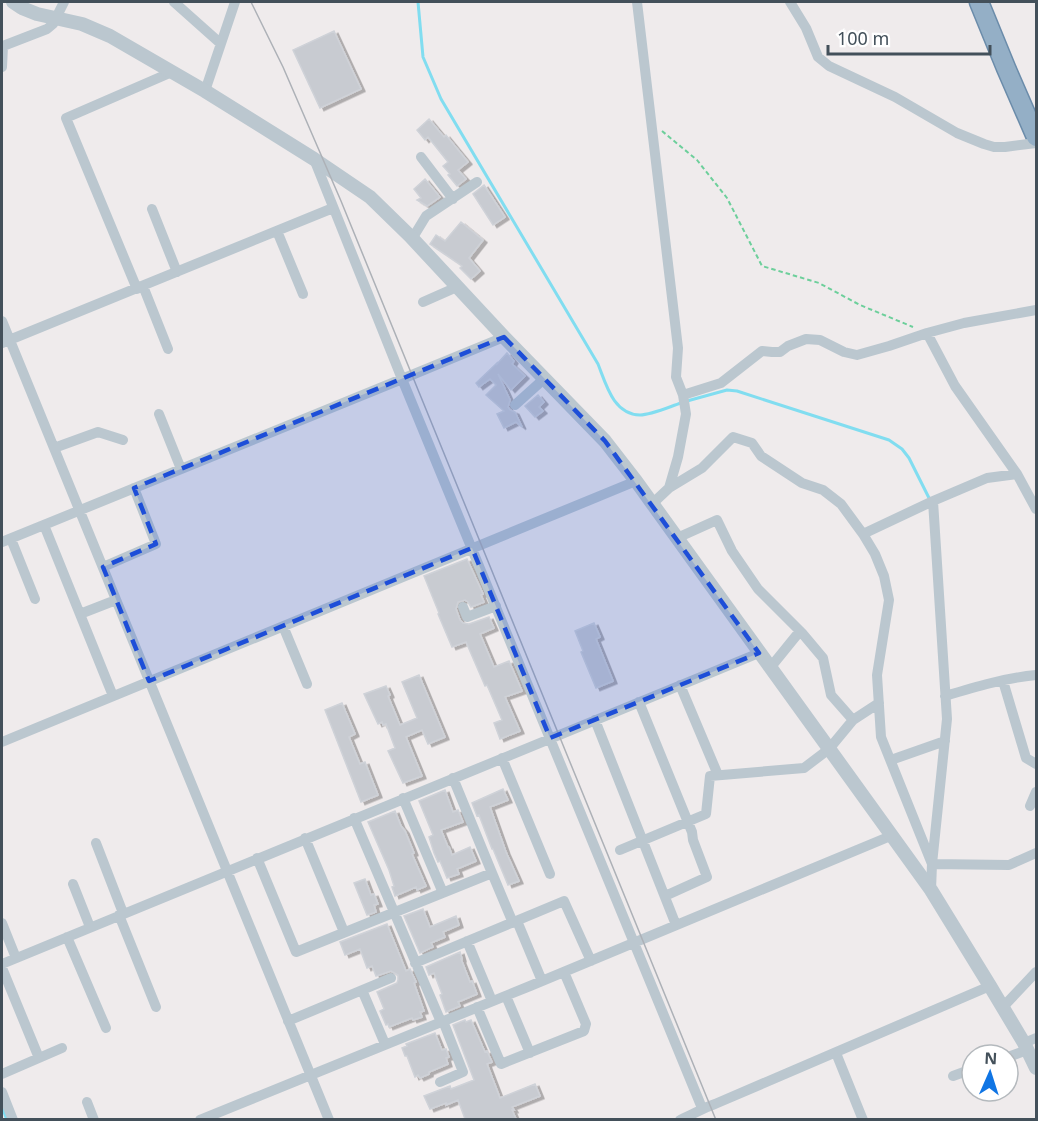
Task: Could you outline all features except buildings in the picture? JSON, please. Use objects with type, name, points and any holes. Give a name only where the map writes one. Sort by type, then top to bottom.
[{"type":"highway","points":[[979,2],[1036,136]]},
{"type":"street","points":[[13,2],[30,11],[82,24],[110,36],[205,91],[370,197],[412,239],[605,441],[636,481],[931,890],[1003,1007],[1029,1044],[1036,1068]]},
{"type":"street","points":[[2,67],[3,46],[47,29],[53,24],[64,2]]},
{"type":"street","points":[[174,2],[220,43]]},
{"type":"street","points":[[205,91],[235,2]]},
{"type":"street","points":[[637,2],[678,348],[676,377],[684,399],[686,414],[678,458],[669,488]]},
{"type":"street","points":[[790,2],[806,28],[818,57],[828,66],[896,97],[957,133],[984,144],[1005,147],[1036,143]]},
{"type":"street","points":[[168,349],[66,118],[172,72]]},
{"type":"street","points":[[421,157],[453,199]]},
{"type":"street","points":[[314,159],[633,943],[698,1114]]},
{"type":"street","points":[[412,239],[426,216],[477,182]]},
{"type":"street","points":[[5,342],[333,208]]},
{"type":"street","points":[[152,209],[177,272]]},
{"type":"street","points":[[277,231],[303,294]]},
{"type":"street","points":[[423,302],[458,287]]},
{"type":"street","points":[[684,399],[721,383],[762,351],[780,352],[806,339],[820,340],[844,352],[857,355],[964,323],[1036,310]]},
{"type":"street","points":[[2,321],[5,342],[54,448],[329,1119]]},
{"type":"street","points":[[927,333],[955,386],[1017,474],[1036,509]]},
{"type":"street","points":[[35,599],[4,541],[504,337]]},
{"type":"street","points":[[515,405],[544,378]]},
{"type":"street","points":[[159,414],[181,469]]},
{"type":"street","points":[[54,448],[98,432],[123,440]]},
{"type":"street","points":[[652,504],[669,488],[702,468],[733,437],[752,443],[761,456],[802,483],[823,490],[841,504],[875,554],[884,576],[890,600],[877,675],[881,736],[932,864]]},
{"type":"street","points":[[863,534],[987,478],[1017,474]]},
{"type":"street","points":[[2,742],[636,481]]},
{"type":"street","points":[[103,567],[156,544],[134,488]]},
{"type":"street","points":[[931,890],[947,719],[933,501]]},
{"type":"street","points":[[677,538],[717,520],[732,551],[758,589],[823,658],[831,695],[853,720]]},
{"type":"street","points":[[44,525],[113,696]]},
{"type":"street","points":[[80,614],[116,600]]},
{"type":"street","points":[[463,607],[467,617],[496,606]]},
{"type":"street","points":[[283,626],[307,684]]},
{"type":"street","points":[[770,668],[800,631]]},
{"type":"street","points":[[39,1058],[2,966],[16,958],[759,652]]},
{"type":"street","points":[[945,696],[1019,677],[1036,678]]},
{"type":"street","points":[[1003,681],[1026,758],[1036,765]]},
{"type":"street","points":[[680,685],[718,775]]},
{"type":"street","points":[[639,702],[692,832],[707,878],[664,896]]},
{"type":"street","points":[[620,850],[706,814],[710,776],[804,768],[829,749],[853,720],[879,703]]},
{"type":"street","points":[[595,720],[676,925]]},
{"type":"street","points":[[891,760],[945,741]]},
{"type":"street","points":[[502,758],[550,874]]},
{"type":"street","points":[[453,777],[492,873],[542,981]]},
{"type":"street","points":[[1030,806],[1036,792]]},
{"type":"street","points":[[402,798],[443,893]]},
{"type":"street","points":[[354,818],[463,1072],[440,1082]]},
{"type":"street","points":[[200,1119],[221,1115],[310,1074],[477,1008],[893,835]]},
{"type":"street","points":[[305,838],[344,932]]},
{"type":"street","points":[[96,843],[156,1007]]},
{"type":"street","points":[[932,864],[1009,866],[1036,853]]},
{"type":"street","points":[[257,858],[296,952],[492,873]]},
{"type":"street","points":[[73,884],[90,927]]},
{"type":"street","points":[[415,963],[564,901],[591,961]]},
{"type":"street","points":[[2,924],[16,958]]},
{"type":"street","points":[[67,936],[106,1029]]},
{"type":"street","points":[[467,941],[492,1001]]},
{"type":"street","points":[[477,1008],[501,1064],[584,1031],[586,1024],[564,972]]},
{"type":"street","points":[[1003,1007],[1036,972]]},
{"type":"street","points":[[288,1021],[391,978]]},
{"type":"street","points":[[680,1119],[698,1114],[715,1104],[990,986]]},
{"type":"street","points":[[362,990],[385,1044]]},
{"type":"street","points":[[506,996],[530,1053]]},
{"type":"street","points":[[2,1074],[62,1048]]},
{"type":"street","points":[[836,1053],[863,1119]]},
{"type":"street","points":[[953,1076],[960,1074]]},
{"type":"street","points":[[2,1094],[13,1119]]},
{"type":"street","points":[[87,1102],[94,1119]]},
{"type":"path","points":[[651,122],[697,160],[727,198],[762,266],[819,283],[860,304],[927,333]]},
{"type":"highlighted area","points":[[504,337],[605,441],[759,653],[550,738],[472,548],[149,681],[103,567],[156,544],[134,488]]},
{"type":"waterway","points":[[418,2],[423,57],[441,99],[598,364],[612,397],[623,409],[640,415],[681,403]]},
{"type":"waterway","points":[[687,401],[727,390],[737,391],[889,440],[902,449],[909,458],[929,498]]},
{"type":"waterway","points":[[2,1107],[7,1120]]},
{"type":"tram line","points":[[251,2],[283,67],[341,201],[716,1120]]}]
